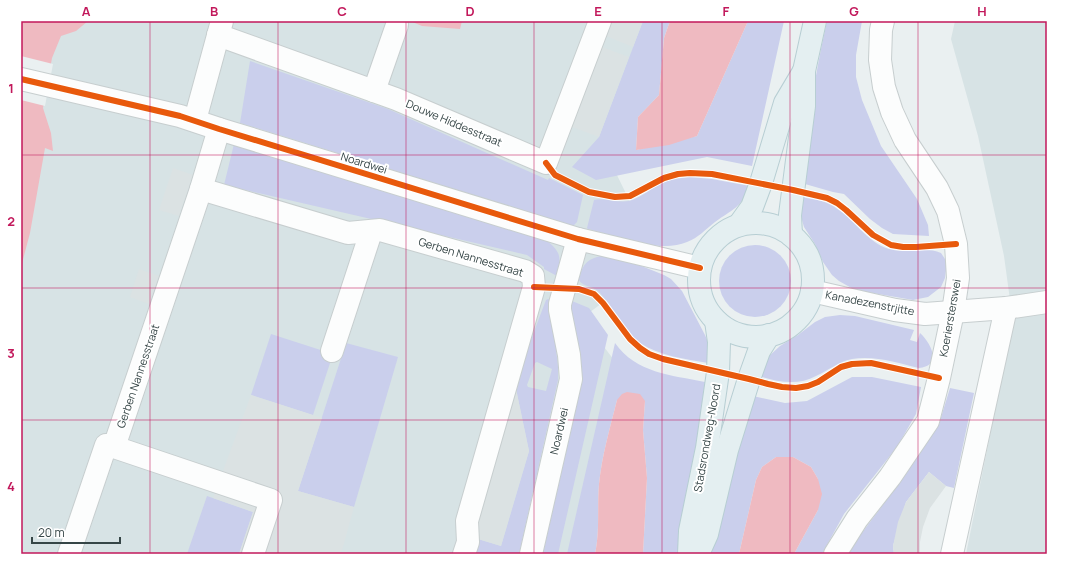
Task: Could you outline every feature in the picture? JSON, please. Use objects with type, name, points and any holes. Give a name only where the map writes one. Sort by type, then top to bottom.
[{"type":"main road","points":[[792,235],[790,215],[804,106],[804,71],[815,21]]},
{"type":"main road","points":[[739,225],[752,207],[761,183],[785,103],[804,71]]},
{"type":"main road","points":[[753,223],[767,224],[780,228],[792,235],[807,255],[811,266],[813,279],[812,291],[808,303],[801,315],[781,331],[755,337],[741,335],[716,321],[707,309],[701,296],[699,282],[700,268],[705,253],[714,241],[739,225],[753,223]]},
{"type":"main road","name":"Stadsrondweg-Noord","points":[[689,554],[690,531],[707,448],[718,372],[719,342],[716,321]]},
{"type":"main road","name":"Stadsrondweg-Noord","points":[[698,554],[707,534],[727,450],[749,379],[759,351],[769,335]]},
{"type":"street","name":"Douwe Hiddesstraat","points":[[195,120],[220,28],[396,99],[546,163],[600,21]]},
{"type":"street","name":"Koeriersterswei","points":[[835,554],[857,519],[890,477],[928,421],[953,312],[958,278],[956,244],[948,211],[937,188],[905,140],[892,112],[884,87],[880,60],[881,30],[883,21]]},
{"type":"street","points":[[374,91],[398,25]]},
{"type":"street","name":"Noardwei","points":[[21,79],[195,120],[219,129],[578,239],[700,268]]},
{"type":"street","name":"Gerben Nannesstraat","points":[[114,447],[201,189],[219,129]]},
{"type":"street","name":"Gerben Nannesstraat","points":[[201,189],[348,233],[380,230],[388,232],[525,271],[533,276],[534,287],[467,521],[468,542],[464,554]]},
{"type":"street","points":[[332,351],[371,232]]},
{"type":"street","name":"Noardwei","points":[[531,554],[571,379],[569,355],[560,304],[578,239]]},
{"type":"street","name":"Kanadezenstrjitte","points":[[812,291],[895,310],[925,314],[1006,308],[1047,302]]},
{"type":"street","points":[[952,554],[1006,308]]},
{"type":"street","points":[[69,554],[106,445],[271,500],[253,554]]},
{"type":"shaded area","points":[[21,21],[668,21],[613,167],[639,220],[621,289],[582,318],[617,364],[573,554],[21,554]]},
{"type":"shaded area","points":[[21,21],[88,21],[76,31],[61,36],[52,58],[43,108],[51,133],[53,151],[45,148],[30,233],[21,267]]},
{"type":"shaded area","points":[[410,21],[462,21],[460,29],[422,26]]},
{"type":"shaded area","points":[[612,21],[643,21],[633,47],[606,36]]},
{"type":"shaded area","points":[[643,21],[670,21],[664,38],[659,95],[638,117],[636,150],[697,136],[748,21],[784,21],[752,166],[707,157],[596,180],[572,167],[599,137]]},
{"type":"shaded area","points":[[670,21],[748,21],[697,136],[669,145],[636,150],[638,117],[659,95],[664,38]]},
{"type":"shaded area","points":[[827,21],[862,21],[856,55],[856,77],[862,100],[881,146],[917,199],[928,225],[929,236],[893,234],[870,219],[844,194],[805,184],[811,102]]},
{"type":"shaded area","points":[[955,21],[1047,21],[1047,554],[966,554],[1013,322],[1004,256],[978,136],[951,39]]},
{"type":"shaded area","points":[[602,47],[629,57],[599,137],[572,127]]},
{"type":"shaded area","points":[[250,61],[388,109],[548,180],[549,178],[583,195],[577,222],[574,225],[571,225],[240,123]]},
{"type":"shaded area","points":[[234,144],[546,240],[558,252],[559,264],[557,276],[544,269],[544,267],[527,255],[224,185]]},
{"type":"shaded area","points":[[173,168],[193,175],[179,216],[159,210]]},
{"type":"shaded area","points":[[690,177],[712,179],[750,186],[740,204],[695,238],[676,245],[664,246],[638,243],[587,228],[594,200],[629,201],[665,182]]},
{"type":"shaded area","points":[[801,197],[821,201],[833,206],[881,246],[902,251],[929,250],[941,253],[947,262],[945,278],[941,287],[928,297],[913,300],[855,290],[839,281],[832,275],[823,262],[815,244],[804,227],[800,211]]},
{"type":"shaded area","points":[[755,245],[775,251],[785,261],[791,281],[785,301],[775,311],[755,317],[735,311],[725,301],[719,281],[725,261],[735,251]]},
{"type":"shaded area","points":[[601,256],[639,265],[671,279],[682,291],[705,335],[708,342],[708,363],[664,354],[640,343],[634,338],[600,293],[593,288],[582,284],[579,280],[581,271],[585,264],[594,258]]},
{"type":"shaded area","points":[[139,269],[159,276],[149,304],[130,297]]},
{"type":"shaded area","points":[[546,300],[550,300],[558,366],[558,380],[519,554],[474,554],[478,539],[501,546],[529,451],[516,389],[527,350]],"holes":[[[537,362],[552,369],[546,391],[528,387],[527,385],[535,363]]]},
{"type":"shaded area","points":[[572,301],[589,308],[608,335],[558,554],[543,554],[582,379],[582,369],[572,319]]},
{"type":"shaded area","points":[[840,315],[855,316],[914,330],[910,340],[917,342],[920,333],[931,348],[933,359],[931,363],[919,368],[886,360],[860,358],[842,362],[816,376],[802,381],[788,382],[759,376],[768,357],[780,346],[815,322],[825,317]]},
{"type":"shaded area","points":[[271,334],[333,354],[313,415],[251,395]]},
{"type":"shaded area","points":[[346,343],[398,357],[354,507],[298,491]]},
{"type":"shaded area","points":[[615,343],[633,361],[644,367],[667,374],[705,382],[691,480],[677,554],[643,554],[647,478],[643,430],[645,401],[617,400],[600,473],[597,545],[595,554],[567,554]]},
{"type":"shaded area","points":[[852,377],[872,377],[921,387],[916,414],[897,447],[844,514],[822,554],[794,554],[818,510],[818,479],[811,467],[793,457],[776,457],[762,467],[756,480],[739,554],[710,554],[753,396],[785,403],[807,401]]},
{"type":"shaded area","points":[[950,388],[974,393],[954,488],[946,486],[929,472],[906,502],[893,546],[894,554],[846,554],[906,474],[939,424]]},
{"type":"shaded area","points":[[516,389],[529,451],[501,546],[478,539],[476,525]]},
{"type":"shaded area","points":[[627,392],[640,394],[645,401],[643,430],[647,478],[643,554],[595,554],[597,545],[599,484],[604,452],[617,400],[622,394]]},
{"type":"shaded area","points":[[251,395],[322,418],[298,491],[354,507],[341,554],[239,554],[253,512],[213,498]]},
{"type":"shaded area","points":[[776,457],[793,457],[811,467],[818,479],[822,494],[818,510],[794,554],[739,554],[756,480],[762,467]]},
{"type":"shaded area","points":[[929,472],[946,486],[930,508],[923,527],[920,542],[920,554],[894,554],[893,546],[898,522],[906,502]]},
{"type":"shaded area","points":[[207,496],[253,512],[239,554],[187,554]]},
{"type":"pier","points":[[21,56],[53,64],[45,106],[21,100]]},
{"type":"cycle path","points":[[21,79],[180,116],[578,239],[700,268]]},
{"type":"cycle path","points":[[546,163],[555,175],[589,192],[615,197],[630,196],[664,178],[678,174],[690,173],[712,174],[793,190],[827,198],[837,203],[873,235],[891,245],[916,247],[956,244]]},
{"type":"cycle path","points":[[534,287],[579,289],[594,294],[603,303],[630,339],[649,354],[663,359],[768,384],[796,388],[808,386],[818,382],[841,367],[852,364],[871,363],[939,378]]}]
